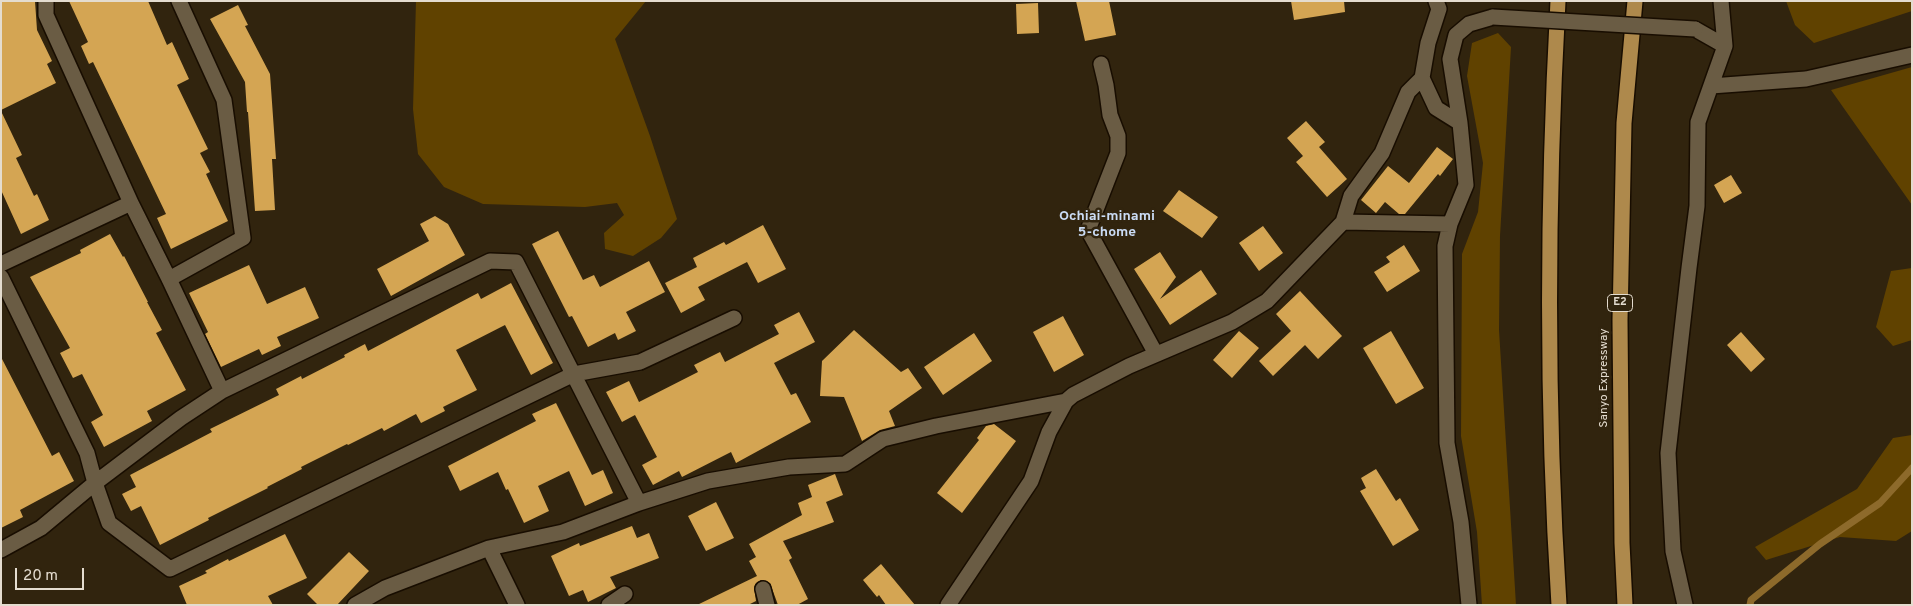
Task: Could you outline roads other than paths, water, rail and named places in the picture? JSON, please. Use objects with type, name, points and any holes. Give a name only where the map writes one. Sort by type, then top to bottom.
[{"type":"highway","points":[[1558,1],[1551,129],[1549,335],[1554,536],[1559,605]]},
{"type":"highway","name":"Sanyo Expressway","points":[[1625,605],[1622,543],[1620,320],[1624,122],[1635,1]]},
{"type":"street","points":[[46,1],[46,15],[131,203],[170,279],[222,391]]},
{"type":"street","points":[[170,279],[243,238],[224,100],[179,1]]},
{"type":"street","points":[[1436,1],[1439,9],[1428,43],[1422,78],[1436,108],[1460,123]]},
{"type":"street","points":[[1685,605],[1672,551],[1668,453],[1688,268],[1697,206],[1698,122],[1725,46],[1721,1]]},
{"type":"street","points":[[1469,605],[1461,522],[1447,443],[1445,246],[1450,224],[1466,186],[1460,123],[1450,59],[1456,36],[1469,24],[1492,17],[1695,29],[1725,46]]},
{"type":"street","points":[[1711,86],[1806,79],[1912,55]]},
{"type":"street","points":[[1101,64],[1110,115],[1118,136],[1118,153],[1088,230],[1156,354]]},
{"type":"street","points":[[948,605],[1031,480],[1049,432],[1066,401],[1073,395],[1156,354],[1232,322],[1267,302],[1342,222],[1351,196],[1382,153],[1408,92],[1422,78]]},
{"type":"street","points":[[1,264],[131,203]]},
{"type":"street","points":[[1342,222],[1450,224]]},
{"type":"street","points":[[1,550],[41,528],[95,483],[181,418],[222,391],[490,261],[516,262],[639,503]]},
{"type":"street","points":[[1,277],[87,453],[109,523],[170,569],[574,374],[640,362],[734,318]]},
{"type":"street","points":[[355,605],[385,588],[489,548],[563,532],[639,503],[708,481],[789,467],[844,464],[883,439],[936,426],[1066,401]]},
{"type":"street","points":[[489,548],[517,605]]},
{"type":"street","points":[[762,590],[767,605]]},
{"type":"street","points":[[609,605],[624,594]]},
{"type":"waterway","points":[[1750,605],[1751,600],[1820,544],[1880,503],[1912,468]]},
{"type":"district","name":"Ochiai-minami 5-chome","points":[[1107,226]]}]
